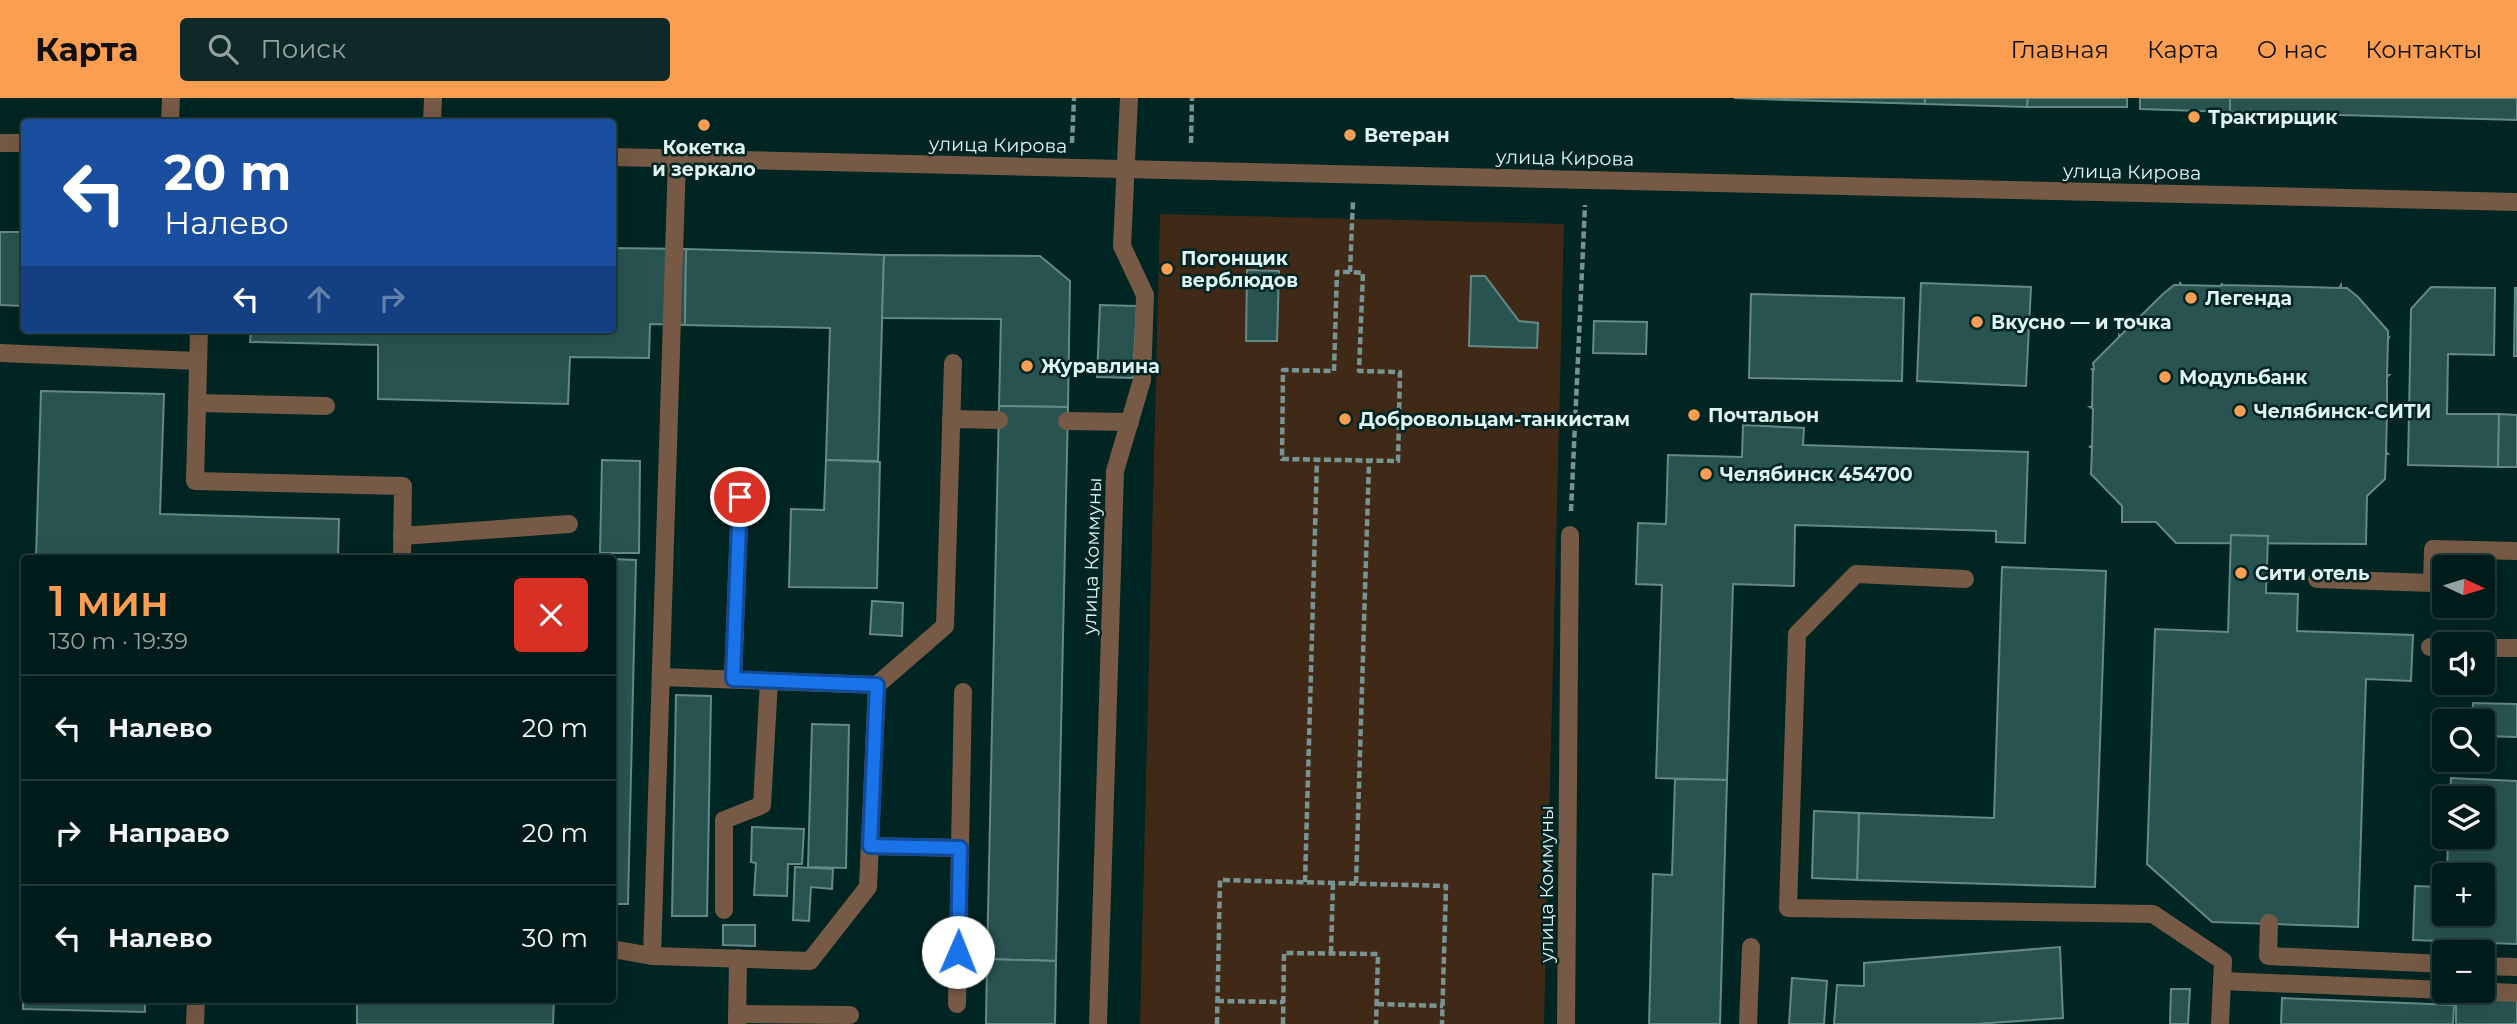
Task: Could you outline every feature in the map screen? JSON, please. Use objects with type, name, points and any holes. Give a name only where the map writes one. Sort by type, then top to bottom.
[{"type":"street","points":[[170,119],[171,98]]},
{"type":"street","points":[[432,119],[433,98]]},
{"type":"street","name":"улица Коммуны","points":[[1098,1024],[1115,471],[1142,380],[1145,295],[1122,246],[1129,98]]},
{"type":"street","points":[[0,143],[21,143]]},
{"type":"street","name":"улица Кирова","points":[[616,157],[2517,202]]},
{"type":"street","points":[[652,956],[677,159]]},
{"type":"street","points":[[199,333],[195,481],[403,486],[402,555]]},
{"type":"street","points":[[0,353],[198,361]]},
{"type":"street","points":[[661,677],[877,685],[945,626],[953,363]]},
{"type":"street","points":[[197,403],[326,406]]},
{"type":"street","points":[[951,419],[999,420]]},
{"type":"street","points":[[1067,421],[1130,422]]},
{"type":"street","points":[[733,679],[740,497]]},
{"type":"street","points":[[402,536],[569,524]]},
{"type":"street","name":"улица Коммуны","points":[[1566,1024],[1570,535]]},
{"type":"street","points":[[2317,579],[2432,583],[2433,549],[2517,551]]},
{"type":"street","points":[[1965,579],[1856,574],[1797,634],[1788,908],[2153,914],[2223,961],[2220,1024]]},
{"type":"street","points":[[2495,648],[2517,648]]},
{"type":"street","points":[[724,910],[724,820],[762,805],[769,681]]},
{"type":"street","points":[[616,950],[652,956],[810,961],[867,887],[877,685]]},
{"type":"street","points":[[957,1004],[963,692]]},
{"type":"street","points":[[870,846],[960,848]]},
{"type":"street","points":[[2269,923],[2268,956],[2432,963]]},
{"type":"street","points":[[1748,1024],[1751,947]]},
{"type":"street","points":[[738,958],[737,1019],[850,1015]]},
{"type":"street","points":[[2495,966],[2517,967]]},
{"type":"street","points":[[2222,981],[2432,989]]},
{"type":"street","points":[[2495,992],[2517,993]]},
{"type":"street","points":[[195,1024],[196,1003]]},
{"type":"path","points":[[1072,168],[1074,98]]},
{"type":"path","points":[[1190,171],[1192,98]]},
{"type":"path","points":[[1350,272],[1353,174]]},
{"type":"path","points":[[1570,535],[1586,180]]},
{"type":"path","points":[[1337,272],[1350,272],[1363,273],[1359,371],[1399,372],[1398,461],[1282,459],[1283,370],[1334,371],[1337,272]]},
{"type":"path","points":[[1305,882],[1318,459]]},
{"type":"path","points":[[1356,883],[1369,461]]},
{"type":"path","points":[[1217,1024],[1220,880],[1446,886],[1442,1024]]},
{"type":"path","points":[[1331,953],[1333,883]]},
{"type":"path","points":[[1283,1024],[1284,953],[1378,954],[1376,1024]]},
{"type":"path","points":[[1217,1001],[1284,1002]]},
{"type":"path","points":[[1377,1004],[1443,1006]]},
{"type":"shaded area","points":[[1160,214],[1564,224],[1544,1024],[1140,1024]]},
{"type":"building","points":[[1734,98],[1788,98],[1788,100]]},
{"type":"building","points":[[1925,98],[1925,104],[1788,100]]},
{"type":"building","points":[[1925,98],[2028,98],[2027,107],[1925,104]]},
{"type":"building","points":[[2028,98],[2127,98],[2127,107],[2027,107]]},
{"type":"building","points":[[2140,98],[2230,98],[2230,112],[2140,109]]},
{"type":"building","points":[[2230,98],[2517,98],[2517,120],[2230,112]]},
{"type":"building","points":[[0,232],[21,232],[21,306],[0,305]]},
{"type":"building","points":[[616,248],[686,249],[685,325],[650,324],[649,358],[570,357],[568,404],[378,399],[378,345],[250,342],[251,333],[616,333]]},
{"type":"building","points":[[686,249],[884,255],[878,461],[826,460],[830,328],[685,325]]},
{"type":"building","points":[[884,255],[1040,256],[1070,281],[1068,407],[999,406],[1001,319],[882,318]]},
{"type":"building","points":[[1247,270],[1279,271],[1277,341],[1246,341]]},
{"type":"building","points":[[1471,276],[1485,276],[1519,321],[1538,323],[1537,348],[1469,346]]},
{"type":"building","name":"Челябинск-СИТИ","points":[[2180,282],[2181,285],[2221,286],[2222,283],[2339,288],[2341,285],[2341,288],[2347,288],[2358,297],[2388,331],[2388,454],[2385,479],[2367,496],[2366,544],[2176,543],[2156,522],[2122,522],[2122,506],[2091,474],[2091,369],[2094,369],[2093,363],[2119,335],[2163,294],[2174,285],[2180,285]]},
{"type":"building","points":[[1921,283],[2031,287],[2026,386],[1917,381]]},
{"type":"building","points":[[2431,287],[2495,288],[2494,355],[2448,354],[2447,414],[2499,414],[2498,467],[2408,465],[2411,309]]},
{"type":"building","points":[[2517,288],[2517,356],[2514,356]]},
{"type":"building","points":[[1751,294],[1904,298],[1902,381],[1749,378]]},
{"type":"building","name":"Журавлина","points":[[1100,305],[1137,306],[1133,378],[1097,377]]},
{"type":"building","points":[[1594,321],[1647,322],[1646,354],[1593,353]]},
{"type":"building","points":[[41,391],[164,394],[160,514],[339,519],[338,555],[36,555]]},
{"type":"building","points":[[999,406],[1068,407],[1056,961],[987,959]]},
{"type":"building","points":[[2499,414],[2517,415],[2517,467],[2498,467]]},
{"type":"building","points":[[1743,425],[1804,428],[1803,445],[2028,452],[2025,543],[1996,542],[1996,531],[1795,525],[1794,586],[1733,584],[1727,780],[1656,778],[1662,585],[1636,584],[1638,523],[1666,524],[1668,455],[1742,457]]},
{"type":"building","points":[[602,460],[640,461],[639,553],[600,553]]},
{"type":"building","points":[[826,460],[880,462],[877,588],[789,587],[791,509],[824,510]]},
{"type":"building","points":[[2231,535],[2268,536],[2266,593],[2298,594],[2297,631],[2413,635],[2411,681],[2366,679],[2358,927],[2212,922],[2147,864],[2155,629],[2228,632]]},
{"type":"building","points":[[616,559],[636,560],[628,904],[616,904]]},
{"type":"building","points":[[2002,567],[2106,571],[2095,887],[1857,880],[1859,813],[1994,818]]},
{"type":"building","points":[[872,601],[903,603],[902,636],[870,634]]},
{"type":"building","points":[[676,695],[711,696],[707,916],[672,916]]},
{"type":"building","points":[[2473,703],[2517,704],[2517,737],[2495,736],[2495,709],[2473,709]]},
{"type":"building","points":[[812,724],[849,725],[846,868],[808,867]]},
{"type":"building","points":[[2451,778],[2517,781],[2517,944],[2495,943],[2495,940],[2413,940],[2415,886],[2432,887],[2432,926],[2495,926],[2495,863],[2447,863],[2448,849],[2495,849],[2495,786],[2451,786]]},
{"type":"building","points":[[1675,779],[1727,780],[1720,1024],[1649,1024],[1653,874],[1672,875]]},
{"type":"building","points":[[1814,811],[1859,813],[1857,880],[1812,878]]},
{"type":"building","points":[[752,827],[804,829],[802,864],[788,864],[787,896],[754,895],[756,863],[751,862]]},
{"type":"building","points":[[795,867],[833,869],[832,889],[811,887],[809,921],[793,920]]},
{"type":"building","points":[[723,925],[755,925],[755,946],[723,945]]},
{"type":"building","points":[[2060,947],[2063,1018],[1975,1024],[1834,1024],[1837,985],[1864,986],[1864,963]]},
{"type":"building","points":[[987,959],[1056,961],[1055,1024],[986,1024]]},
{"type":"building","points":[[1792,978],[1827,981],[1824,1024],[1789,1024]]},
{"type":"building","points":[[2171,989],[2190,989],[2188,1024],[2170,1024]]},
{"type":"building","points":[[2282,998],[2454,1005],[2453,1024],[2281,1024]]},
{"type":"building","points":[[2517,1000],[2517,1024],[2456,1024],[2456,1003]]},
{"type":"building","points":[[23,1003],[145,1003],[145,1012],[23,1009]]},
{"type":"building","points":[[357,1003],[554,1003],[553,1024],[357,1024]]},
{"type":"place","name":"Трактирщик","points":[[2194,117]]},
{"type":"place","name":"Кокетка и зеркало","points":[[704,125]]},
{"type":"place","name":"Ветеран","points":[[1350,135]]},
{"type":"place","name":"Погонщик верблюдов","points":[[1167,269]]},
{"type":"place","name":"Легенда","points":[[2191,298]]},
{"type":"place","name":"Вкусно — и точка","points":[[1977,322]]},
{"type":"place","name":"Журавлина","points":[[1027,366]]},
{"type":"place","name":"Модульбанк","points":[[2165,377]]},
{"type":"place","name":"Челябинск-СИТИ","points":[[2240,411]]},
{"type":"place","name":"Почтальон","points":[[1694,415]]},
{"type":"place","name":"Добровольцам-танкистам","points":[[1345,419]]},
{"type":"place","name":"Челябинск 454700","points":[[1706,474]]},
{"type":"place","name":"Сити отель","points":[[2241,573]]},
{"type":"route","points":[[740,497],[733,679],[877,685],[870,846],[960,848],[958,952]]}]
